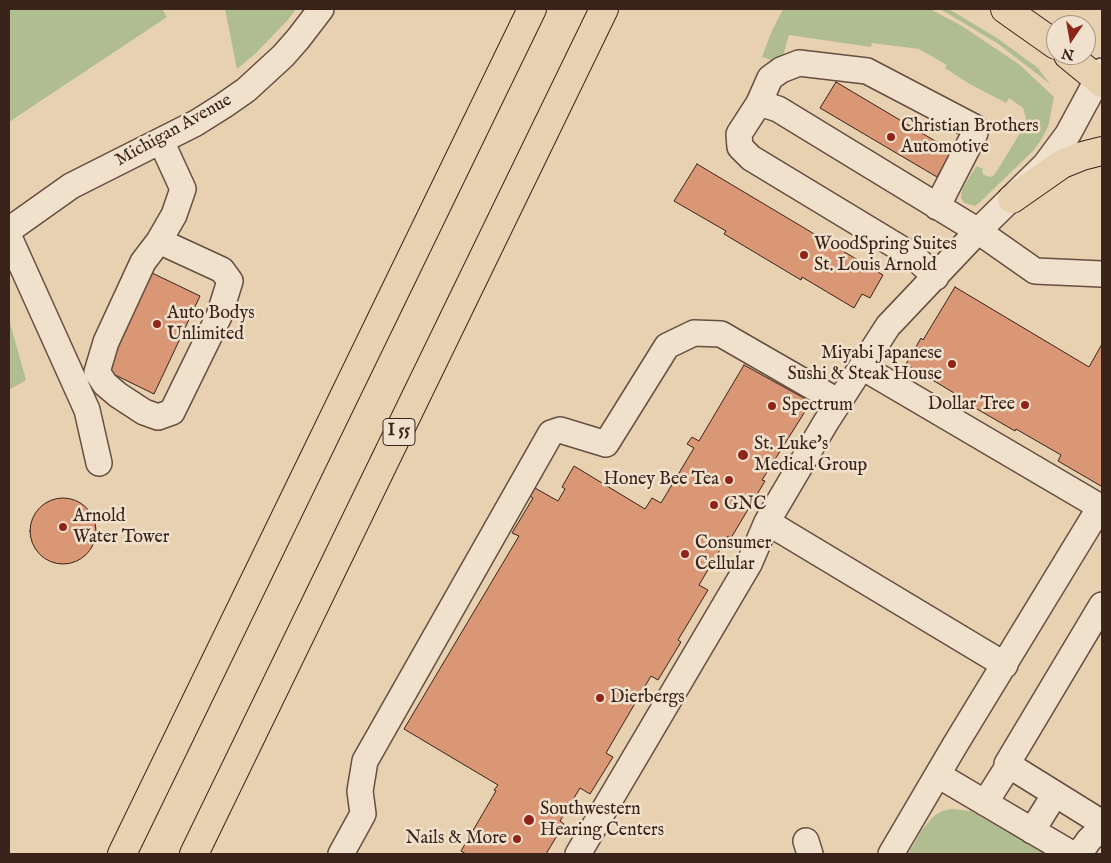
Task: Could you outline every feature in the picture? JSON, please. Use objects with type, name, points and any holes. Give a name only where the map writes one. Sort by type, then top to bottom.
[{"type":"main road","points":[[122,854],[532,9]]},
{"type":"main road","name":"I 55","points":[[194,854],[604,9]]},
{"type":"main road","points":[[1005,9],[1046,38]]},
{"type":"main road","points":[[1082,65],[1101,78]]},
{"type":"main road","points":[[1012,199],[1062,164],[1102,151]]},
{"type":"street","name":"Michigan Avenue","points":[[9,230],[71,186],[203,119],[246,90],[288,50],[321,9]]},
{"type":"street","points":[[936,277],[913,256],[750,158],[740,148],[739,134],[759,102],[770,78],[781,70],[799,62],[867,71],[974,127],[975,133],[937,207]]},
{"type":"street","points":[[578,854],[749,564],[767,522],[839,402],[888,326],[1056,152],[1101,78]]},
{"type":"street","points":[[759,102],[778,109],[978,232],[1035,271],[1102,274]]},
{"type":"street","points":[[159,241],[222,270],[230,281],[219,316],[172,412],[158,417],[144,412],[118,395],[105,384],[97,372],[106,342],[143,262],[159,241],[174,215],[183,189],[161,141]]},
{"type":"street","points":[[9,236],[87,410],[99,463]]},
{"type":"street","points":[[341,854],[363,814],[360,791],[365,761],[551,433],[560,430],[606,444],[666,346],[694,333],[721,334],[839,402]]},
{"type":"street","points":[[862,367],[1101,507],[955,745],[891,854]]},
{"type":"street","points":[[767,522],[1005,665]]},
{"type":"street","points":[[985,803],[1102,605]]},
{"type":"street","points":[[1009,765],[1102,823]]},
{"type":"street","points":[[938,775],[1072,854]]},
{"type":"street","points":[[1032,831],[1055,794]]},
{"type":"street","points":[[1079,854],[1102,827]]},
{"type":"green space","points":[[9,9],[162,9],[167,17],[9,122]]},
{"type":"green space","points":[[225,9],[296,9],[255,54],[237,69]]},
{"type":"green space","points":[[783,9],[930,9],[962,26],[1020,65],[1054,97],[1048,127],[1033,151],[979,203],[975,206],[964,203],[961,197],[962,190],[975,168],[977,166],[983,169],[984,175],[990,177],[994,175],[1000,166],[1025,125],[1026,119],[1023,108],[1009,98],[1006,103],[968,83],[945,68],[947,65],[919,49],[872,43],[871,47],[789,35],[781,63],[762,57]]},
{"type":"green space","points":[[940,9],[949,9],[997,38],[1038,68],[1050,84],[997,43]]},
{"type":"green space","points":[[9,324],[26,380],[9,390]]},
{"type":"green space","points":[[952,809],[971,811],[1046,854],[908,854],[922,830],[934,816],[942,811]]},
{"type":"building","points":[[836,82],[952,151],[937,177],[820,108]]},
{"type":"building","name":"WoodSpring Suites St. Louis Arnold","points":[[697,164],[883,275],[870,298],[862,294],[854,308],[802,277],[801,280],[724,234],[726,231],[674,201]]},
{"type":"building","name":"Auto Bodys Unlimited","points":[[150,272],[200,296],[154,394],[103,369]]},
{"type":"building","points":[[955,287],[1089,367],[1102,344],[1101,486],[1058,461],[1061,455],[958,398],[959,396],[906,364]]},
{"type":"building","points":[[744,365],[811,402],[762,480],[765,481],[731,538],[728,536],[699,585],[708,590],[678,640],[681,642],[658,680],[651,676],[606,753],[613,757],[590,794],[580,788],[560,821],[564,824],[546,854],[466,854],[461,851],[498,785],[404,729],[519,536],[512,533],[533,498],[530,496],[535,488],[558,501],[565,489],[562,487],[574,466],[645,509],[652,498],[661,503],[694,448],[687,444],[692,437],[699,441]]},
{"type":"building","name":"Arnold Water Tower","points":[[69,498],[87,507],[94,518],[96,531],[94,544],[87,555],[76,562],[57,564],[39,555],[32,544],[30,525],[39,507],[50,500]]},
{"type":"place","name":"Christian Brothers Automotive","points":[[891,137]]},
{"type":"place","name":"WoodSpring Suites St. Louis Arnold","points":[[804,255]]},
{"type":"place","name":"Auto Bodys Unlimited","points":[[157,324]]},
{"type":"place","name":"Miyabi Japanese Sushi & Steak House","points":[[952,364]]},
{"type":"place","name":"Dollar Tree","points":[[1025,405]]},
{"type":"place","name":"Spectrum","points":[[772,406]]},
{"type":"place","name":"St. Luke's Medical Group","points":[[743,455]]},
{"type":"place","name":"Honey Bee Tea","points":[[729,480]]},
{"type":"place","name":"GNC","points":[[714,505]]},
{"type":"place","name":"Arnold Water Tower","points":[[63,527]]},
{"type":"place","name":"Consumer Cellular","points":[[685,554]]},
{"type":"place","name":"Dierbergs","points":[[600,698]]},
{"type":"place","name":"Southwestern Hearing Centers","points":[[529,820]]},
{"type":"place","name":"Nails & More","points":[[517,839]]}]
